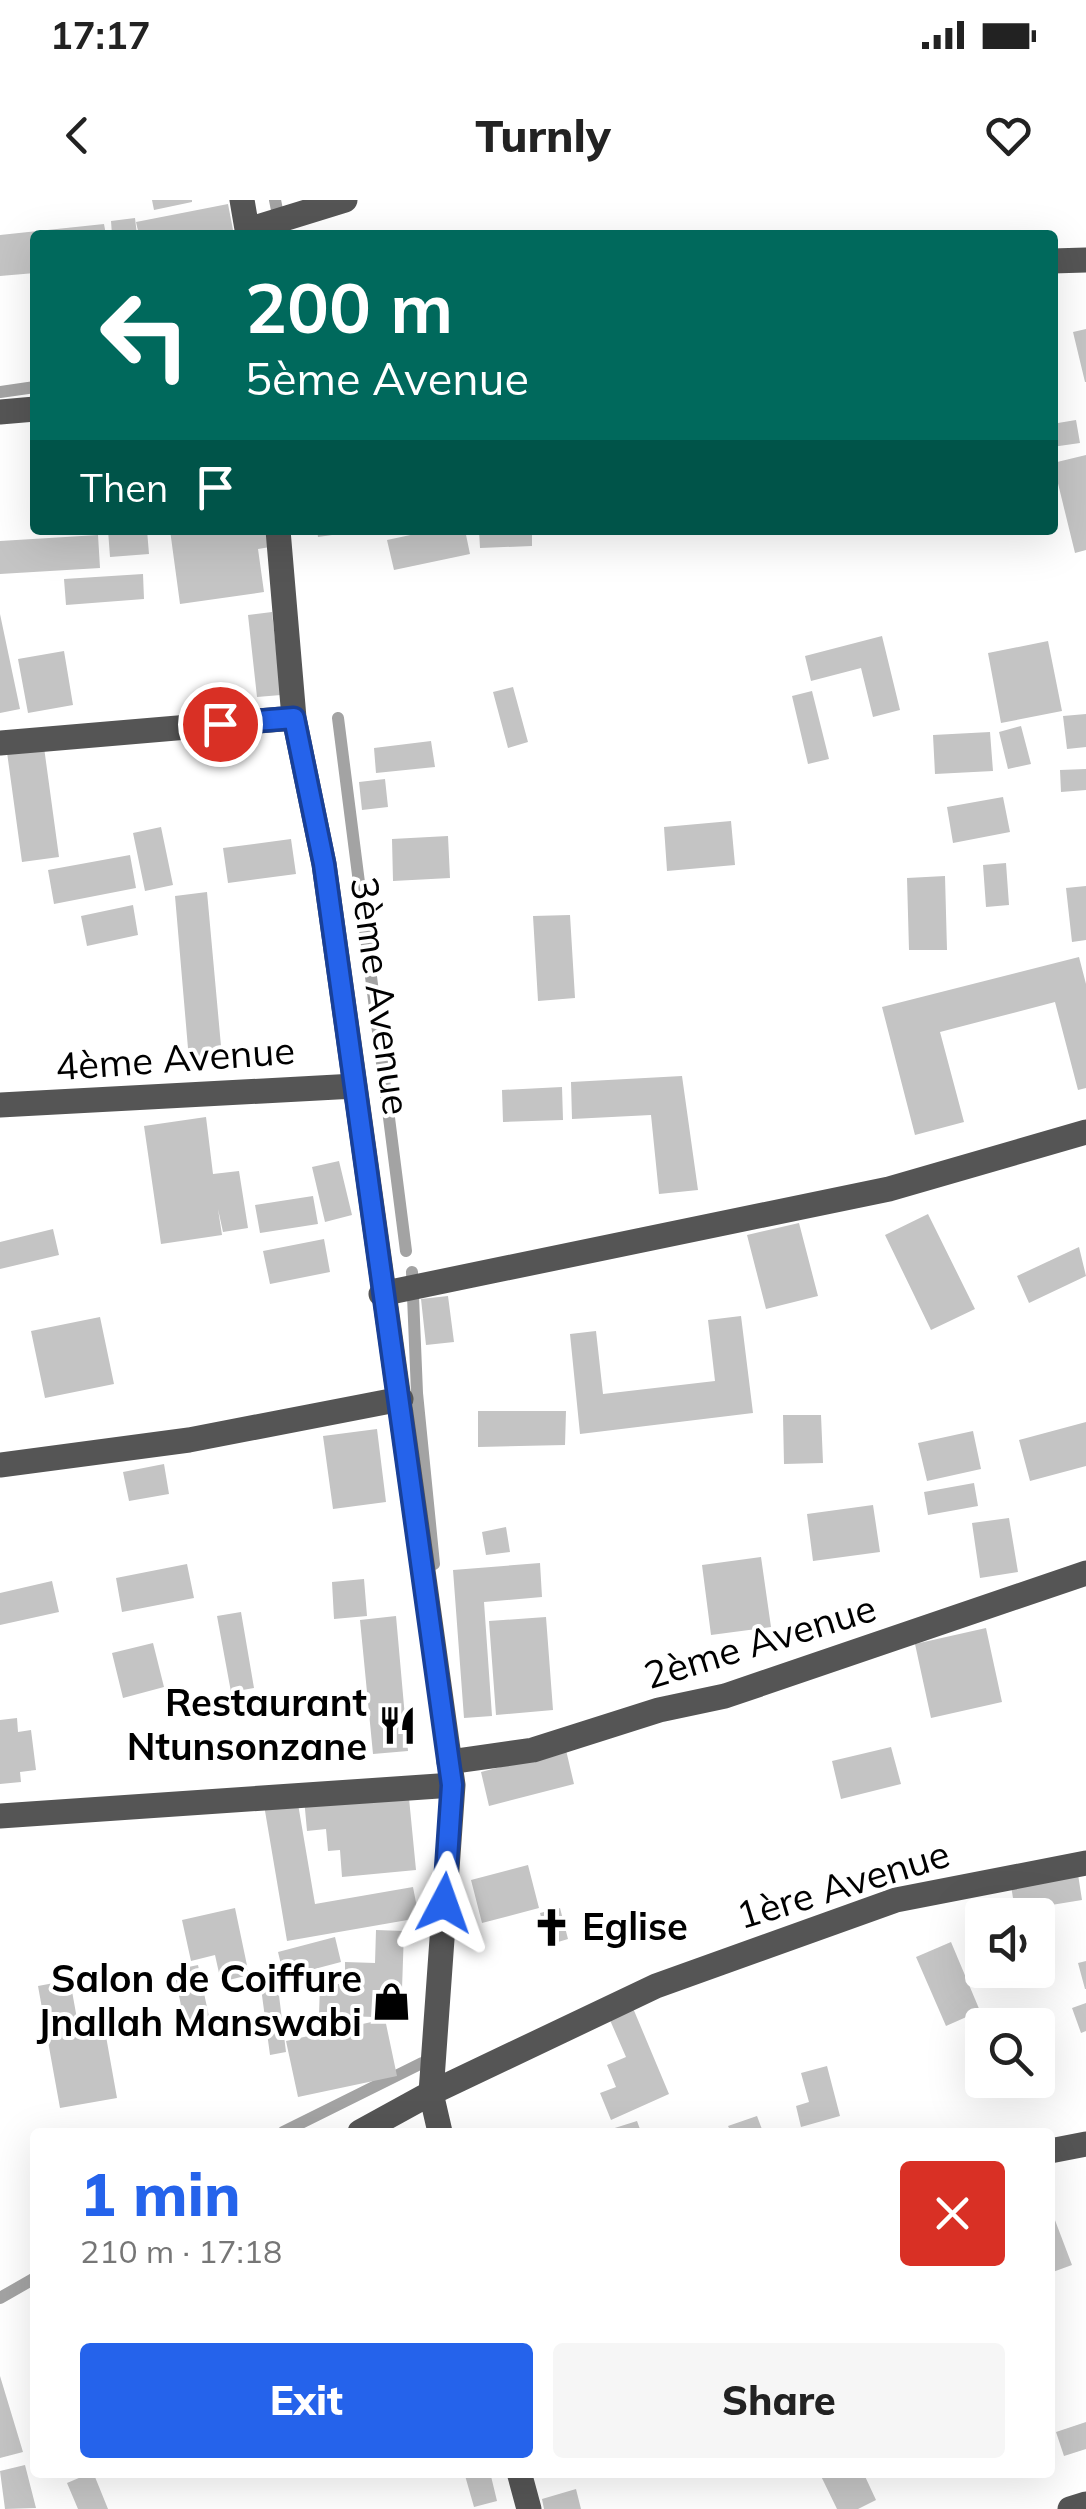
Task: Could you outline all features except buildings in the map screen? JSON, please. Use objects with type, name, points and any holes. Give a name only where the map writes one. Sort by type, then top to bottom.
[{"type":"street","points":[[242,200],[248,230]]},
{"type":"street","points":[[254,230],[345,200]]},
{"type":"street","points":[[1058,261],[1086,260]]},
{"type":"street","points":[[0,412],[30,409]]},
{"type":"street","name":"3ème Avenue","points":[[278,535],[294,718],[324,864],[451,1774],[431,2093],[439,2128]]},
{"type":"street","points":[[0,743],[294,718]]},
{"type":"street","name":"4ème Avenue","points":[[0,1105],[355,1086]]},
{"type":"street","points":[[382,1294],[889,1188],[1086,1132]]},
{"type":"street","points":[[0,1465],[189,1440],[401,1399]]},
{"type":"street","name":"2ème Avenue","points":[[0,1816],[451,1774],[658,1710],[725,1696],[1086,1572]]},
{"type":"street","name":"1ère Avenue","points":[[367,2128],[431,2093],[656,1986],[896,1900],[1086,1863]]},
{"type":"street","points":[[1055,2150],[1086,2144]]},
{"type":"street","points":[[521,2478],[529,2509]]},
{"type":"street","points":[[1070,2509],[1086,2504]]},
{"type":"waterway","points":[[275,200],[277,210]]},
{"type":"waterway","points":[[0,392],[30,388]]},
{"type":"waterway","points":[[338,718],[406,1251]]},
{"type":"waterway","points":[[412,1272],[417,1393],[434,1564]]},
{"type":"waterway","points":[[291,2128],[422,2063]]},
{"type":"waterway","points":[[0,2298],[30,2281]]},
{"type":"place","name":"Restaurant Ntunsonzane","points":[[397,1725]]},
{"type":"place","name":"Eglise","points":[[552,1927]]},
{"type":"place","name":"Salon de Coiffure Jnallah Manswabi","points":[[392,2001]]},
{"type":"route","points":[[220,724],[294,718],[324,864],[452,1785],[444,1903]]}]
